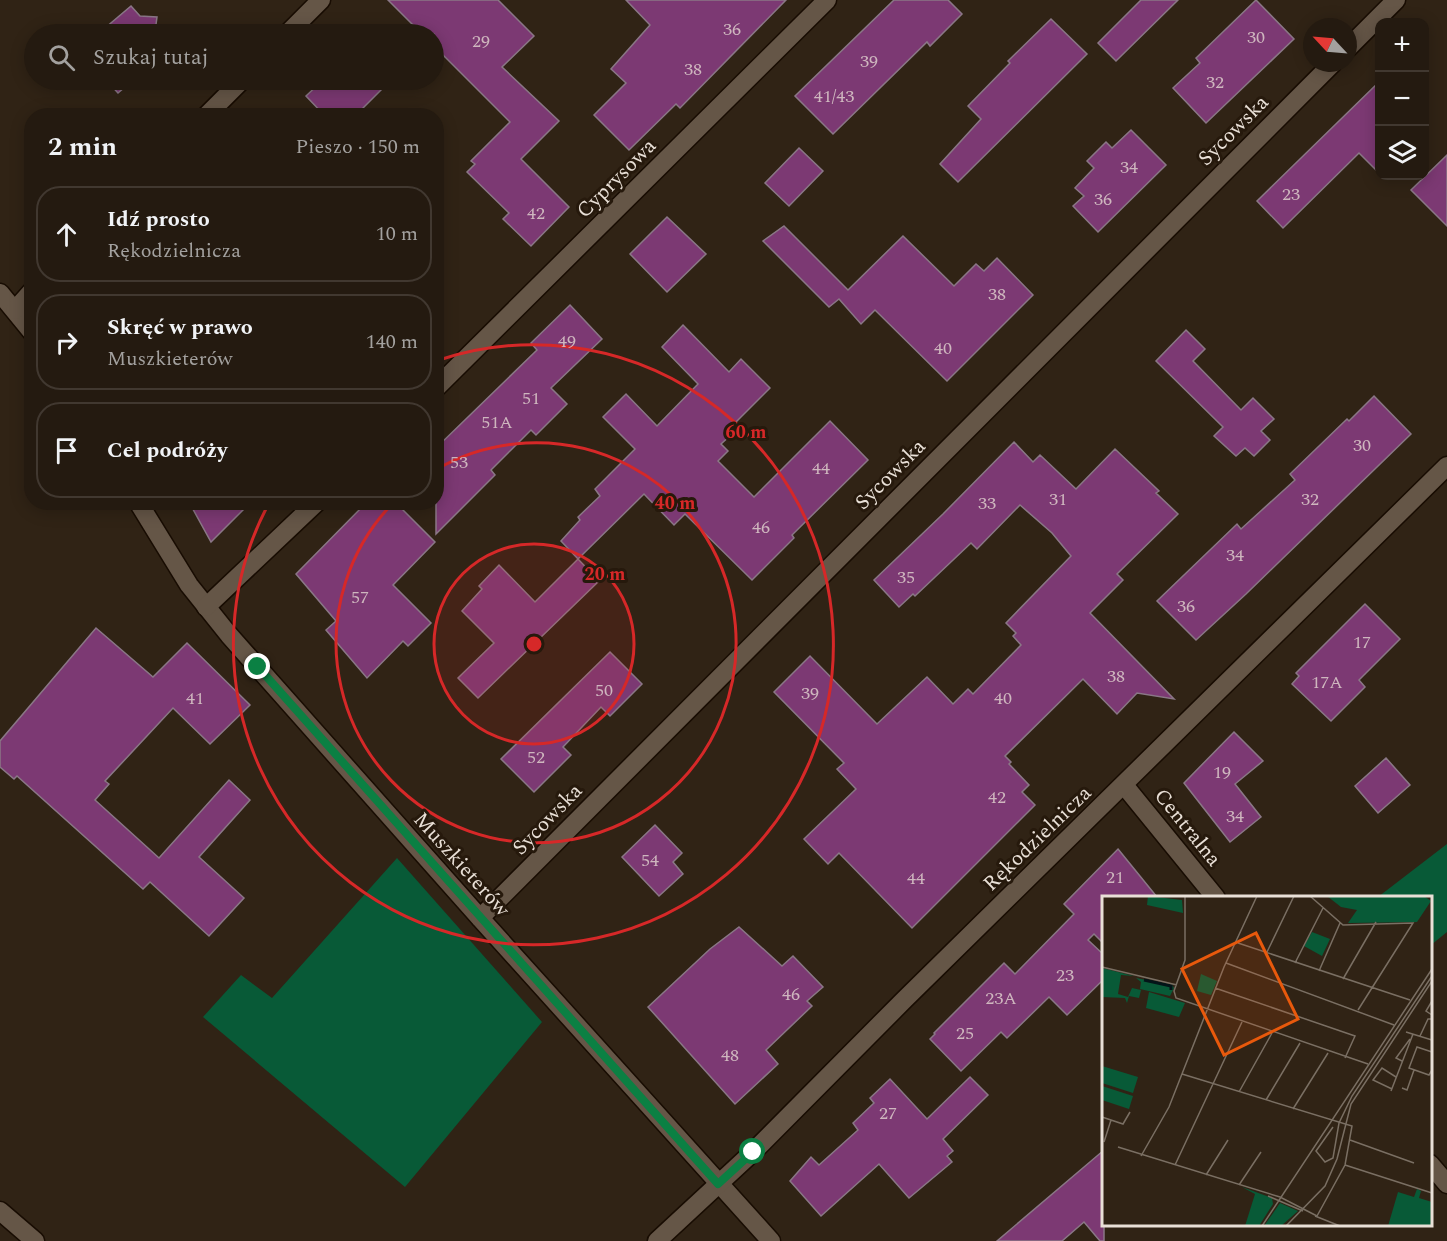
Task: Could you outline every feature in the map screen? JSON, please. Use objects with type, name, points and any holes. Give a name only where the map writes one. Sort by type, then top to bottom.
[{"type":"street","points":[[297,24],[321,0]]},
{"type":"street","name":"Cyprysowa","points":[[444,380],[827,0]]},
{"type":"street","points":[[1357,39],[1396,0]]},
{"type":"street","name":"Sycowska","points":[[480,918],[1324,72]]},
{"type":"street","points":[[214,108],[232,90]]},
{"type":"street","points":[[0,293],[24,322]]},
{"type":"street","points":[[15,310],[24,300]]},
{"type":"street","name":"Rękodzielnicza","points":[[657,1241],[753,1152],[904,1000],[1447,466]]},
{"type":"street","name":"Muszkieterów","points":[[143,510],[189,585],[206,607],[480,918],[771,1241]]},
{"type":"street","points":[[206,607],[309,510]]},
{"type":"street","name":"Centralna","points":[[1124,785],[1215,896]]},
{"type":"street","points":[[1432,1165],[1447,1184]]},
{"type":"street","points":[[0,1211],[35,1241]]},
{"type":"green space","points":[[1447,844],[1447,932],[1432,944],[1432,896],[1379,896]]},
{"type":"green space","points":[[397,858],[542,1022],[405,1187],[203,1017],[241,975],[272,998]]},
{"type":"building","points":[[388,0],[498,0],[534,36],[502,67],[559,121],[521,159],[569,207],[531,246],[503,219],[509,213],[467,172],[475,164],[471,161],[510,122],[444,56],[444,24],[412,24]]},
{"type":"building","points":[[626,0],[786,0],[680,108],[676,104],[629,150],[594,115],[626,83],[611,69],[650,25]]},
{"type":"building","points":[[894,0],[948,0],[962,14],[930,46],[927,42],[833,134],[795,96]]},
{"type":"building","points":[[1141,0],[1178,0],[1116,61],[1098,43]]},
{"type":"building","points":[[1256,0],[1294,39],[1206,123],[1173,88],[1200,63],[1196,58]]},
{"type":"building","points":[[131,6],[140,16],[157,17],[156,24],[110,24]]},
{"type":"building","points":[[1051,19],[1087,54],[958,182],[940,164],[981,119],[968,106],[1010,63],[1008,61]]},
{"type":"building","points":[[1375,86],[1375,169],[1359,153],[1283,228],[1257,201]]},
{"type":"building","points":[[312,90],[381,90],[363,108],[317,108],[306,96]]},
{"type":"building","points":[[1131,130],[1166,165],[1098,232],[1073,206],[1084,196],[1075,188],[1094,168],[1087,161],[1106,142],[1112,148]]},
{"type":"building","points":[[799,148],[823,171],[789,206],[765,183]]},
{"type":"building","points":[[1447,155],[1447,226],[1411,190],[1421,180],[1429,180],[1429,172]]},
{"type":"building","points":[[667,217],[706,254],[667,292],[630,254]]},
{"type":"building","points":[[784,226],[848,290],[903,236],[954,286],[976,264],[984,271],[997,258],[1033,295],[947,381],[875,310],[861,324],[839,299],[829,307],[763,241]]},
{"type":"building","points":[[570,305],[602,339],[551,388],[567,404],[536,435],[531,430],[491,470],[495,475],[436,534],[436,510],[444,510],[444,440],[537,350],[531,343]]},
{"type":"building","points":[[683,325],[729,372],[741,359],[770,388],[729,429],[733,433],[721,444],[728,451],[718,461],[754,497],[830,421],[868,460],[792,535],[794,538],[752,580],[685,514],[674,525],[644,494],[578,559],[561,541],[580,520],[578,517],[600,496],[595,489],[635,449],[603,417],[626,394],[657,426],[698,384],[662,347]]},
{"type":"building","points":[[1186,330],[1205,349],[1193,361],[1241,410],[1253,398],[1274,419],[1261,431],[1270,440],[1254,456],[1245,448],[1236,456],[1214,436],[1223,427],[1156,361]]},
{"type":"building","points":[[1374,396],[1411,434],[1196,640],[1157,601],[1237,524],[1241,529],[1295,480],[1290,474]]},
{"type":"building","points":[[1014,442],[1033,462],[1040,455],[1076,489],[1115,449],[1159,491],[1156,493],[1178,514],[1117,574],[1123,580],[1090,613],[1174,699],[1137,693],[1117,714],[1083,679],[1005,756],[1011,762],[1009,764],[1029,785],[1022,792],[1035,805],[912,928],[839,853],[828,864],[804,839],[856,789],[837,769],[844,763],[774,692],[810,656],[877,724],[927,677],[953,704],[968,689],[973,694],[1021,645],[1013,636],[1016,633],[1006,623],[1071,556],[1052,533],[1020,505],[977,549],[971,543],[915,596],[913,594],[899,607],[874,580]]},
{"type":"building","points":[[193,510],[243,510],[211,542]]},
{"type":"building","points":[[359,510],[403,510],[435,542],[393,585],[431,623],[408,646],[403,641],[367,678],[326,630],[336,621],[296,574]]},
{"type":"building","points":[[578,559],[599,581],[478,698],[458,678],[494,643],[462,611],[482,589],[479,586],[499,565],[535,602]]},
{"type":"building","points":[[1365,604],[1400,639],[1359,680],[1365,687],[1331,721],[1292,684],[1299,676],[1296,673]]},
{"type":"building","points":[[96,628],[153,677],[187,643],[250,705],[210,744],[173,708],[105,781],[109,784],[95,800],[159,858],[229,780],[250,800],[199,857],[244,898],[209,936],[150,882],[143,889],[17,776],[14,779],[0,767],[0,741]]},
{"type":"building","points":[[610,652],[642,684],[610,716],[601,707],[563,747],[571,755],[534,792],[501,759]]},
{"type":"building","points":[[1234,732],[1263,761],[1235,784],[1261,817],[1230,842],[1184,783]]},
{"type":"building","points":[[1386,758],[1410,785],[1378,813],[1355,786]]},
{"type":"building","points":[[655,825],[682,853],[673,862],[683,874],[659,896],[622,857]]},
{"type":"building","points":[[1118,849],[1156,896],[1102,896],[1102,942],[1094,934],[1088,940],[1102,953],[1102,981],[1067,1015],[1049,997],[1007,1038],[1001,1032],[961,1071],[930,1039],[1004,963],[1015,974],[1074,914],[1064,904]]},
{"type":"building","points":[[739,927],[782,966],[793,956],[823,987],[807,1001],[812,1006],[766,1050],[778,1064],[735,1104],[648,1007],[710,949]]},
{"type":"building","points":[[970,1077],[988,1095],[943,1139],[953,1151],[947,1156],[952,1162],[909,1198],[879,1164],[821,1216],[790,1181],[811,1157],[819,1165],[858,1130],[853,1123],[874,1103],[870,1098],[890,1079],[927,1119]]},
{"type":"building","points":[[1102,1152],[1104,1241],[1100,1241],[1084,1222],[1062,1241],[997,1241]]},
{"type":"route","points":[[258,667],[718,1184],[753,1152]]}]
